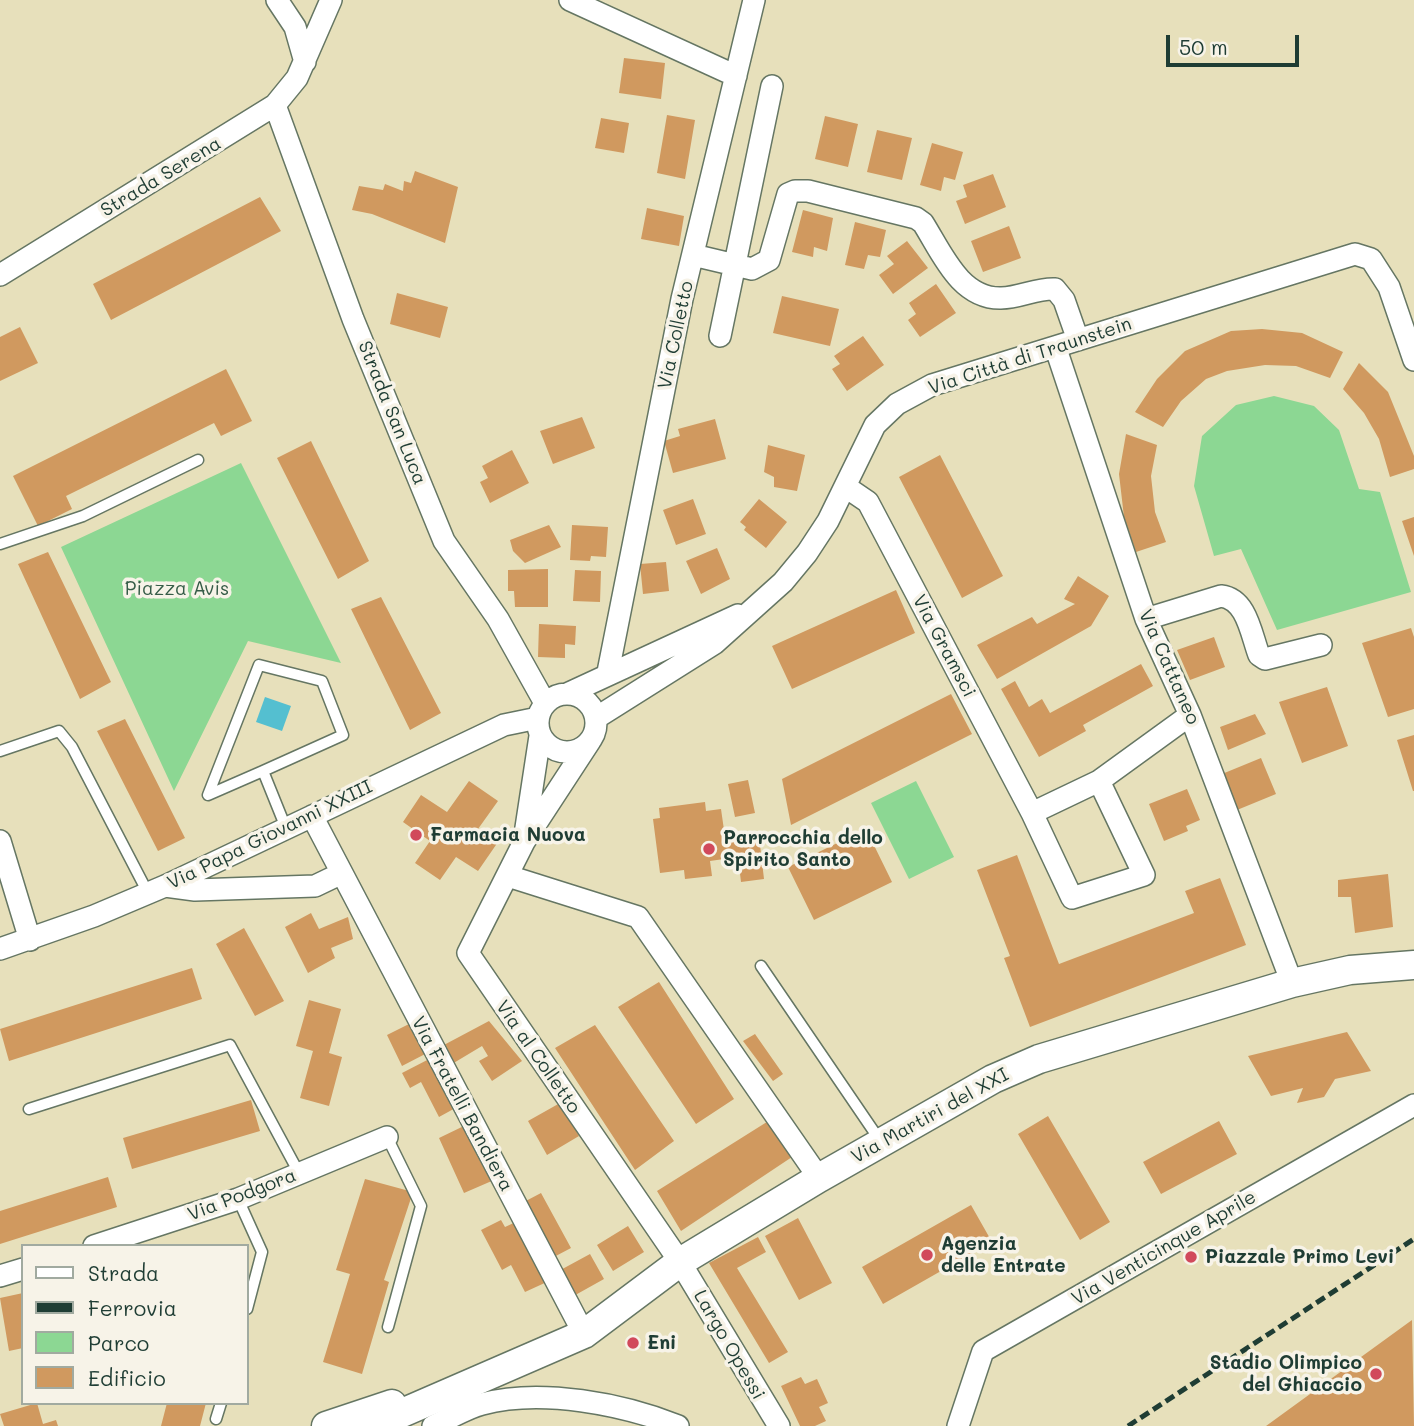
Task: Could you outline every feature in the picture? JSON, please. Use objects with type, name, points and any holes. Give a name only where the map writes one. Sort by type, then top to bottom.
[{"type":"street","points":[[277,0],[295,27],[305,62]]},
{"type":"street","name":"Strada Serena","points":[[0,275],[275,106],[298,78],[331,0]]},
{"type":"street","points":[[570,0],[736,76]]},
{"type":"street","name":"Via Colletto","points":[[608,672],[693,255],[754,0]]},
{"type":"street","points":[[720,337],[772,86]]},
{"type":"street","name":"Strada San Luca","points":[[275,106],[353,319],[444,541],[498,619],[541,719]]},
{"type":"street","points":[[693,255],[752,269],[769,260],[785,200],[795,191],[808,191],[916,218],[923,223],[966,287],[985,296],[1002,298],[1044,288],[1055,289],[1064,300],[1079,340]]},
{"type":"street","name":"Via Città di Traunstein","points":[[596,718],[715,643],[756,607],[807,553],[846,487],[875,425],[897,404],[932,385],[1355,254],[1371,259],[1389,287],[1414,360]]},
{"type":"street","name":"Via Cattaneo","points":[[1055,349],[1146,620],[1190,715],[1292,983]]},
{"type":"street","name":"Via Gramsci","points":[[846,487],[868,502],[1032,813],[1072,898],[1144,875],[1099,781]]},
{"type":"street","points":[[1146,620],[1221,596],[1232,597],[1241,605],[1259,655],[1265,659],[1321,645]]},
{"type":"street","name":"Via Città di Traunstein","points":[[567,694],[608,672],[756,607]]},
{"type":"street","points":[[567,694],[589,704],[596,718],[590,741],[576,751],[560,752],[541,719],[567,694]]},
{"type":"street","points":[[1032,813],[1099,781],[1190,715]]},
{"type":"street","name":"Via Papa Giovanni XXIII","points":[[0,949],[30,940],[156,890],[503,725],[541,719]]},
{"type":"street","name":"Via al Colletto","points":[[524,842],[541,719]]},
{"type":"street","name":"Via al Colletto","points":[[590,741],[524,842],[470,946],[471,961],[680,1262]]},
{"type":"street","name":"Via Fratelli Bandiera","points":[[312,816],[340,874],[584,1334]]},
{"type":"street","points":[[0,841],[30,940]]},
{"type":"street","points":[[156,890],[315,886],[340,874]]},
{"type":"street","points":[[508,876],[638,918],[819,1178]]},
{"type":"street","name":"Via Martiri del XXI","points":[[372,1426],[584,1334],[680,1262],[819,1178],[993,1079],[1039,1059],[1292,983],[1350,970],[1414,965]]},
{"type":"street","name":"Via Venticinque Aprile","points":[[958,1426],[983,1351],[1414,1105]]},
{"type":"street","name":"Via Podgora","points":[[100,1244],[238,1199],[387,1137]]},
{"type":"street","name":"Largo Opessi","points":[[680,1262],[773,1418]]},
{"type":"street","points":[[0,1276],[21,1270]]},
{"type":"street","name":"Via Martiri del XXI","points":[[326,1426],[492,1374]]},
{"type":"street","points":[[433,1426],[482,1404],[538,1398],[599,1404],[678,1426]]},
{"type":"lane","points":[[0,544],[83,516],[198,460]]},
{"type":"lane","points":[[259,665],[322,681],[343,735],[263,771],[208,796],[259,665]]},
{"type":"lane","points":[[0,751],[59,731],[72,747],[156,890]]},
{"type":"lane","points":[[263,771],[286,828]]},
{"type":"lane","points":[[761,966],[881,1142]]},
{"type":"lane","points":[[29,1109],[230,1045],[299,1173]]},
{"type":"lane","points":[[387,1137],[421,1206],[388,1326]]},
{"type":"lane","points":[[238,1199],[262,1252],[248,1305]]},
{"type":"lane","points":[[216,1419],[220,1405]]},
{"type":"green space","points":[[1274,396],[1314,406],[1339,430],[1359,489],[1380,492],[1411,592],[1277,630],[1241,549],[1214,556],[1194,486],[1202,436],[1236,405]]},
{"type":"green space","name":"Piazza Avis","points":[[241,463],[341,663],[248,641],[174,791],[61,547]]},
{"type":"green space","points":[[916,781],[954,857],[909,879],[871,803]]},
{"type":"water","points":[[265,697],[291,706],[282,731],[256,722]]},
{"type":"building","points":[[624,58],[665,63],[661,99],[619,93]]},
{"type":"building","points":[[667,115],[695,120],[685,179],[657,173]]},
{"type":"building","points":[[825,116],[858,124],[848,167],[815,159]]},
{"type":"building","points":[[601,118],[629,123],[624,153],[595,148]]},
{"type":"building","points":[[877,130],[912,138],[902,180],[867,172]]},
{"type":"building","points":[[932,143],[963,152],[955,180],[944,177],[941,191],[920,185]]},
{"type":"building","points":[[415,171],[458,187],[445,243],[372,214],[352,210],[359,186],[383,190],[385,184],[403,191],[404,181],[411,183]]},
{"type":"building","points":[[993,174],[1006,207],[965,224],[956,201],[967,197],[963,185]]},
{"type":"building","points":[[260,197],[281,231],[111,320],[93,284]]},
{"type":"building","points":[[647,208],[684,216],[679,246],[641,239]]},
{"type":"building","points":[[803,210],[833,218],[827,251],[814,247],[813,257],[792,252]]},
{"type":"building","points":[[855,222],[886,230],[880,257],[868,255],[864,269],[845,265]]},
{"type":"building","points":[[1009,226],[1021,258],[983,272],[971,241]]},
{"type":"building","points":[[907,241],[928,268],[893,294],[879,275],[894,264],[887,256]]},
{"type":"building","points":[[936,284],[956,313],[920,337],[908,320],[916,314],[909,303]]},
{"type":"building","points":[[397,293],[448,307],[440,338],[390,324]]},
{"type":"building","points":[[782,296],[839,309],[830,346],[773,333]]},
{"type":"building","points":[[20,327],[38,363],[0,381],[0,337]]},
{"type":"building","points":[[1262,329],[1302,333],[1343,352],[1330,378],[1296,366],[1265,365],[1227,371],[1206,379],[1181,401],[1163,427],[1135,412],[1157,379],[1185,351],[1231,331]]},
{"type":"building","points":[[863,336],[884,365],[847,391],[832,369],[840,364],[834,356]]},
{"type":"building","points":[[1359,363],[1388,392],[1414,456],[1414,469],[1390,477],[1379,439],[1364,413],[1343,389]]},
{"type":"building","points":[[226,369],[252,421],[221,436],[214,423],[66,496],[72,509],[38,526],[13,476]]},
{"type":"building","points":[[582,417],[595,448],[553,464],[540,431]]},
{"type":"building","points":[[715,419],[726,459],[673,473],[664,441],[680,436],[678,429]]},
{"type":"building","points":[[1126,434],[1157,445],[1151,476],[1155,512],[1166,542],[1136,552],[1124,517],[1119,474]]},
{"type":"building","points":[[311,441],[369,561],[338,579],[277,458]]},
{"type":"building","points":[[768,445],[805,455],[797,491],[774,487],[774,477],[764,472]]},
{"type":"building","points":[[512,450],[529,483],[490,503],[480,482],[488,478],[482,466]]},
{"type":"building","points":[[940,455],[1003,576],[962,598],[899,477]]},
{"type":"building","points":[[693,499],[706,534],[676,545],[663,510]]},
{"type":"building","points":[[759,499],[787,522],[766,548],[744,530],[746,527],[740,522]]},
{"type":"building","points":[[1414,517],[1414,556],[1402,521]]},
{"type":"building","points":[[549,525],[561,547],[525,563],[513,551],[510,540]]},
{"type":"building","points":[[572,525],[608,527],[606,557],[591,556],[590,561],[570,560]]},
{"type":"building","points":[[717,548],[730,579],[701,594],[686,561]]},
{"type":"building","points":[[48,552],[111,682],[80,699],[18,564]]},
{"type":"building","points":[[666,562],[669,591],[643,594],[640,564]]},
{"type":"building","points":[[548,569],[548,607],[515,607],[514,591],[508,591],[508,570]]},
{"type":"building","points":[[575,570],[601,571],[600,602],[573,601]]},
{"type":"building","points":[[1078,576],[1109,596],[1091,626],[997,679],[977,645],[1032,617],[1037,624],[1075,604],[1064,599]]},
{"type":"building","points":[[896,590],[915,633],[792,689],[772,646]]},
{"type":"building","points":[[381,597],[441,713],[410,730],[351,609]]},
{"type":"building","points":[[539,624],[576,626],[575,645],[565,644],[565,658],[538,657]]},
{"type":"building","points":[[1411,628],[1414,637],[1414,709],[1388,717],[1362,643]]},
{"type":"building","points":[[1214,637],[1225,667],[1190,680],[1177,650]]},
{"type":"building","points":[[1141,664],[1153,686],[1083,725],[1086,731],[1039,757],[1001,689],[1015,681],[1029,707],[1042,699],[1050,713]]},
{"type":"building","points":[[1327,687],[1348,746],[1302,763],[1279,702]]},
{"type":"building","points":[[951,694],[972,734],[791,825],[782,779]]},
{"type":"building","points":[[1255,714],[1266,734],[1228,750],[1220,727]]},
{"type":"building","points":[[125,719],[185,838],[158,851],[97,731]]},
{"type":"building","points":[[1414,735],[1414,791],[1413,791],[1397,740]]},
{"type":"building","points":[[1261,758],[1276,794],[1237,810],[1222,774]]},
{"type":"building","points":[[748,780],[755,813],[735,817],[728,784]]},
{"type":"building","points":[[469,781],[498,801],[478,829],[498,842],[478,871],[456,857],[440,880],[415,863],[430,841],[403,822],[421,795],[447,812]]},
{"type":"building","points":[[1187,789],[1200,820],[1186,826],[1188,831],[1164,841],[1149,804]]},
{"type":"building","name":"Parrocchia dello Spirito Santo","points":[[705,802],[706,811],[721,809],[725,837],[733,840],[759,836],[764,879],[741,882],[738,857],[710,861],[712,876],[685,879],[684,870],[660,873],[653,819],[660,818],[659,808]]},
{"type":"building","points":[[866,829],[892,882],[814,920],[788,867]]},
{"type":"building","points":[[1017,855],[1059,964],[1194,913],[1185,891],[1220,878],[1246,945],[1030,1027],[1004,958],[1010,956],[977,870]]},
{"type":"building","points":[[1388,874],[1393,927],[1355,933],[1351,897],[1338,897],[1338,880]]},
{"type":"building","points":[[311,913],[319,929],[348,917],[353,939],[331,948],[335,958],[308,973],[285,927]]},
{"type":"building","points":[[244,928],[284,1001],[255,1016],[216,944]]},
{"type":"building","points":[[192,968],[202,999],[9,1061],[0,1029]]},
{"type":"building","points":[[659,982],[734,1099],[696,1124],[618,1007]]},
{"type":"building","points":[[309,1000],[341,1009],[329,1053],[342,1057],[329,1106],[300,1098],[313,1051],[296,1046]]},
{"type":"building","points":[[489,1021],[522,1061],[492,1081],[479,1061],[488,1056],[482,1046],[452,1064],[442,1046]]},
{"type":"building","points":[[413,1022],[429,1052],[402,1066],[387,1035]]},
{"type":"building","points":[[595,1025],[674,1141],[635,1170],[555,1048]]},
{"type":"building","points":[[1347,1032],[1371,1071],[1335,1079],[1324,1097],[1297,1103],[1303,1088],[1271,1096],[1248,1056]]},
{"type":"building","points":[[755,1034],[783,1074],[773,1081],[743,1041]]},
{"type":"building","points":[[433,1057],[459,1106],[439,1117],[421,1082],[410,1088],[402,1073]]},
{"type":"building","points":[[251,1100],[260,1131],[132,1169],[123,1138]]},
{"type":"building","points":[[560,1103],[579,1136],[547,1155],[528,1121]]},
{"type":"building","points":[[1048,1116],[1110,1222],[1080,1240],[1018,1134]]},
{"type":"building","points":[[770,1120],[792,1157],[681,1231],[657,1191]]},
{"type":"building","points":[[1219,1121],[1237,1154],[1161,1194],[1143,1162]]},
{"type":"building","points":[[468,1124],[494,1180],[464,1193],[439,1138]]},
{"type":"building","points":[[108,1177],[117,1207],[0,1244],[0,1211]]},
{"type":"building","points":[[365,1179],[413,1192],[384,1280],[389,1282],[362,1374],[323,1362],[350,1274],[336,1270]]},
{"type":"building","points":[[541,1193],[571,1248],[552,1258],[522,1203]]},
{"type":"building","name":"Agenzia delle Entrate","points":[[971,1205],[992,1242],[883,1304],[862,1267]]},
{"type":"building","points":[[798,1218],[832,1283],[799,1300],[765,1236]]},
{"type":"building","points":[[501,1220],[505,1227],[518,1221],[549,1281],[525,1292],[511,1265],[502,1270],[481,1230]]},
{"type":"building","points":[[628,1226],[644,1252],[613,1271],[597,1245]]},
{"type":"building","points":[[758,1237],[766,1252],[737,1268],[788,1352],[769,1363],[709,1263]]},
{"type":"building","points":[[590,1254],[604,1279],[570,1298],[555,1273]]},
{"type":"building","points":[[21,1293],[21,1348],[9,1351],[0,1298]]},
{"type":"building","name":"Stadio Olimpico del Ghiaccio","points":[[1412,1320],[1414,1426],[1266,1426]]},
{"type":"building","points":[[801,1377],[805,1384],[817,1379],[828,1403],[819,1407],[826,1421],[815,1426],[800,1426],[781,1386]]},
{"type":"building","points":[[38,1405],[43,1424],[56,1420],[58,1426],[4,1426],[0,1414]]},
{"type":"building","points":[[166,1405],[205,1405],[200,1426],[161,1426]]},
{"type":"railway","points":[[1128,1426],[1414,1239]]},
{"type":"place","name":"Farmacia Nuova","points":[[416,835]]},
{"type":"place","name":"Parrocchia dello Spirito Santo","points":[[709,849]]},
{"type":"place","name":"Agenzia delle Entrate","points":[[927,1255]]},
{"type":"place","name":"Piazzale Primo Levi","points":[[1191,1257]]},
{"type":"place","name":"Eni","points":[[633,1343]]},
{"type":"place","name":"Stadio Olimpico del Ghiaccio","points":[[1376,1374]]}]
